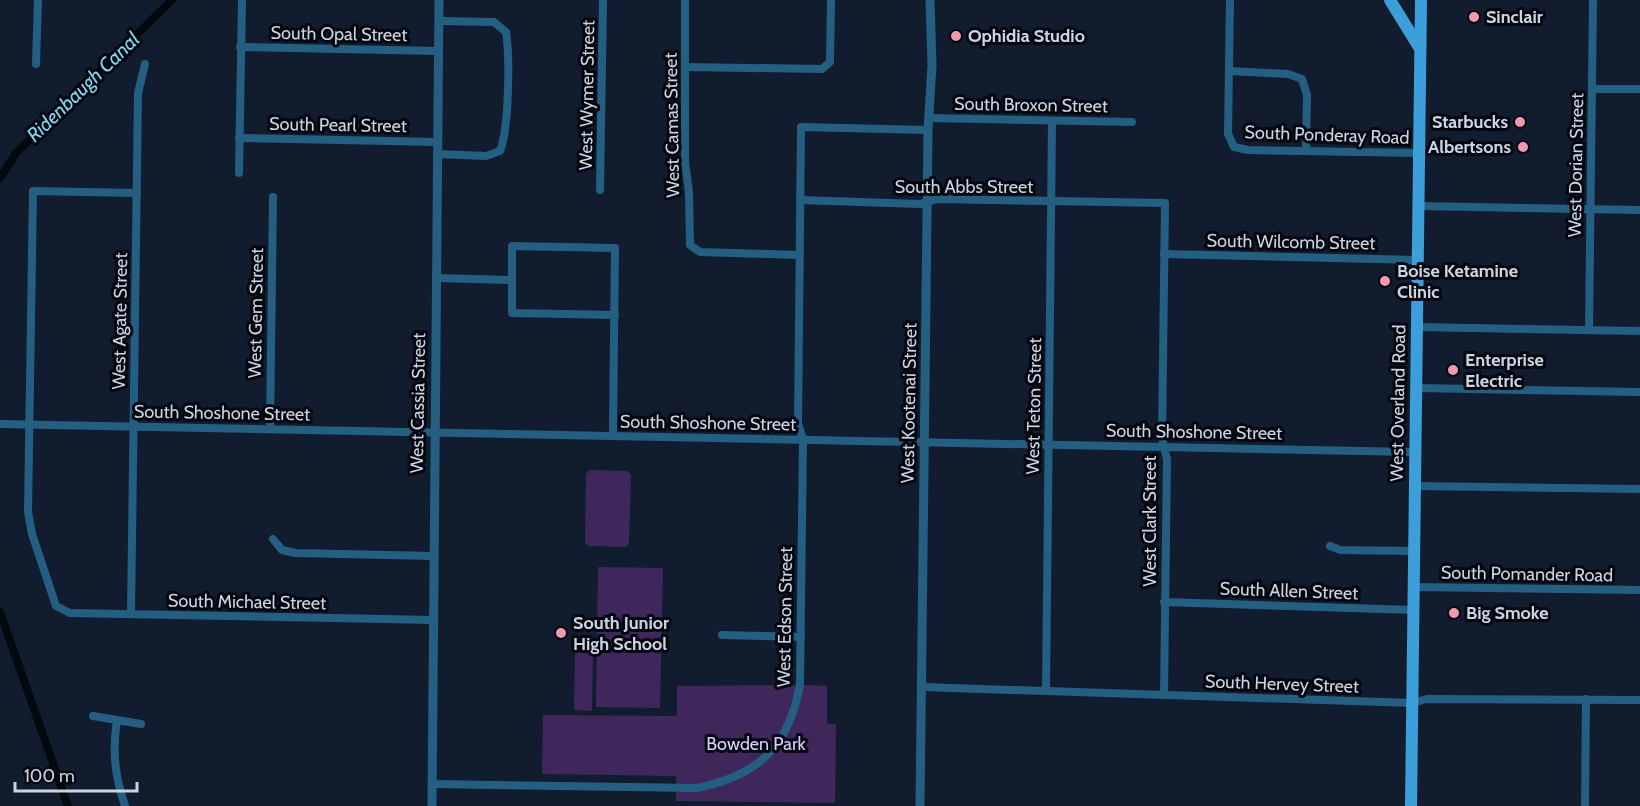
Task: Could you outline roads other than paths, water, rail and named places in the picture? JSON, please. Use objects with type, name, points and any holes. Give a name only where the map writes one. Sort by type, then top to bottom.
[{"type":"main road","points":[[1390,0],[1420,49]]},
{"type":"main road","name":"West Overland Road","points":[[1411,806],[1421,0]]},
{"type":"street","points":[[36,64],[38,0]]},
{"type":"street","points":[[239,173],[242,0]]},
{"type":"street","name":"West Cassia Street","points":[[432,806],[439,0]]},
{"type":"street","name":"West Wymer Street","points":[[600,190],[603,0]]},
{"type":"street","name":"West Camas Street","points":[[685,0],[685,162],[689,192],[688,239],[692,249],[700,252],[800,255]]},
{"type":"street","points":[[685,67],[818,70],[825,68],[830,62],[831,0]]},
{"type":"street","name":"West Kootenai Street","points":[[920,806],[928,130],[932,65],[930,0]]},
{"type":"street","points":[[1230,0],[1229,70],[1288,74],[1302,79],[1307,95],[1306,151]]},
{"type":"street","name":"West Dorian Street","points":[[1589,330],[1593,0]]},
{"type":"street","points":[[437,154],[486,156],[500,151],[505,138],[506,102],[506,32],[494,22],[440,21]]},
{"type":"street","name":"South Opal Street","points":[[240,47],[438,51]]},
{"type":"street","name":"West Agate Street","points":[[131,614],[138,93],[145,64]]},
{"type":"street","name":"South Ponderay Road","points":[[1229,70],[1228,134],[1234,147],[1248,150],[1419,153]]},
{"type":"street","points":[[1592,89],[1640,89]]},
{"type":"street","name":"South Broxon Street","points":[[929,118],[1132,122]]},
{"type":"street","name":"West Teton Street","points":[[1046,691],[1052,121]]},
{"type":"street","name":"West Edson Street","points":[[432,784],[697,788],[719,783],[760,763],[782,738],[795,713],[800,684],[803,440],[798,424],[801,127],[928,130]]},
{"type":"street","name":"South Pearl Street","points":[[239,138],[437,142]]},
{"type":"street","points":[[29,424],[33,191],[137,193]]},
{"type":"street","name":"West Gem Street","points":[[270,429],[273,197]]},
{"type":"street","name":"South Abbs Street","points":[[800,200],[928,202],[938,199],[1165,203]]},
{"type":"street","name":"West Clark Street","points":[[1164,695],[1167,459],[1162,438],[1165,203]]},
{"type":"street","points":[[1419,206],[1640,210]]},
{"type":"street","points":[[613,436],[615,315],[615,248],[512,246],[512,313],[615,315]]},
{"type":"street","name":"South Wilcomb Street","points":[[1164,254],[1418,260]]},
{"type":"street","points":[[436,278],[512,280]]},
{"type":"street","points":[[1417,327],[1640,331]]},
{"type":"street","points":[[1416,388],[1640,392]]},
{"type":"street","name":"South Shoshone Street","points":[[0,424],[1415,452]]},
{"type":"street","name":"South Michael Street","points":[[29,424],[28,512],[32,534],[54,601],[60,610],[70,613],[434,620]]},
{"type":"street","points":[[1415,486],[1640,489]]},
{"type":"street","points":[[273,539],[282,550],[295,553],[434,556]]},
{"type":"street","points":[[1330,546],[1340,550],[1414,551]]},
{"type":"street","name":"South Pomander Road","points":[[1414,588],[1640,590]]},
{"type":"street","name":"South Allen Street","points":[[1164,602],[1413,609]]},
{"type":"street","points":[[722,635],[801,637]]},
{"type":"street","name":"South Hervey Street","points":[[922,687],[1412,703],[1427,699],[1640,700]]},
{"type":"street","points":[[1585,806],[1586,699]]},
{"type":"street","points":[[93,716],[141,724]]},
{"type":"street","points":[[117,720],[113,748],[116,780],[125,806]]},
{"type":"waterway","name":"Ridenbaugh Canal","points":[[0,178],[16,153],[172,0]]},
{"type":"waterway","name":"Ridenbaugh Canal","points":[[0,612],[68,806]]},
{"type":"place","name":"Sinclair","points":[[1474,17]]},
{"type":"place","name":"Ophidia Studio","points":[[956,36]]},
{"type":"place","name":"Starbucks","points":[[1520,122]]},
{"type":"place","name":"Albertsons","points":[[1523,147]]},
{"type":"place","name":"Boise Ketamine Clinic","points":[[1385,281]]},
{"type":"place","name":"Enterprise Electric","points":[[1453,370]]},
{"type":"place","name":"Big Smoke","points":[[1454,613]]},
{"type":"place","name":"South Junior High School","points":[[561,633]]},
{"type":"park label","name":"Bowden Park","points":[[756,744]]}]
